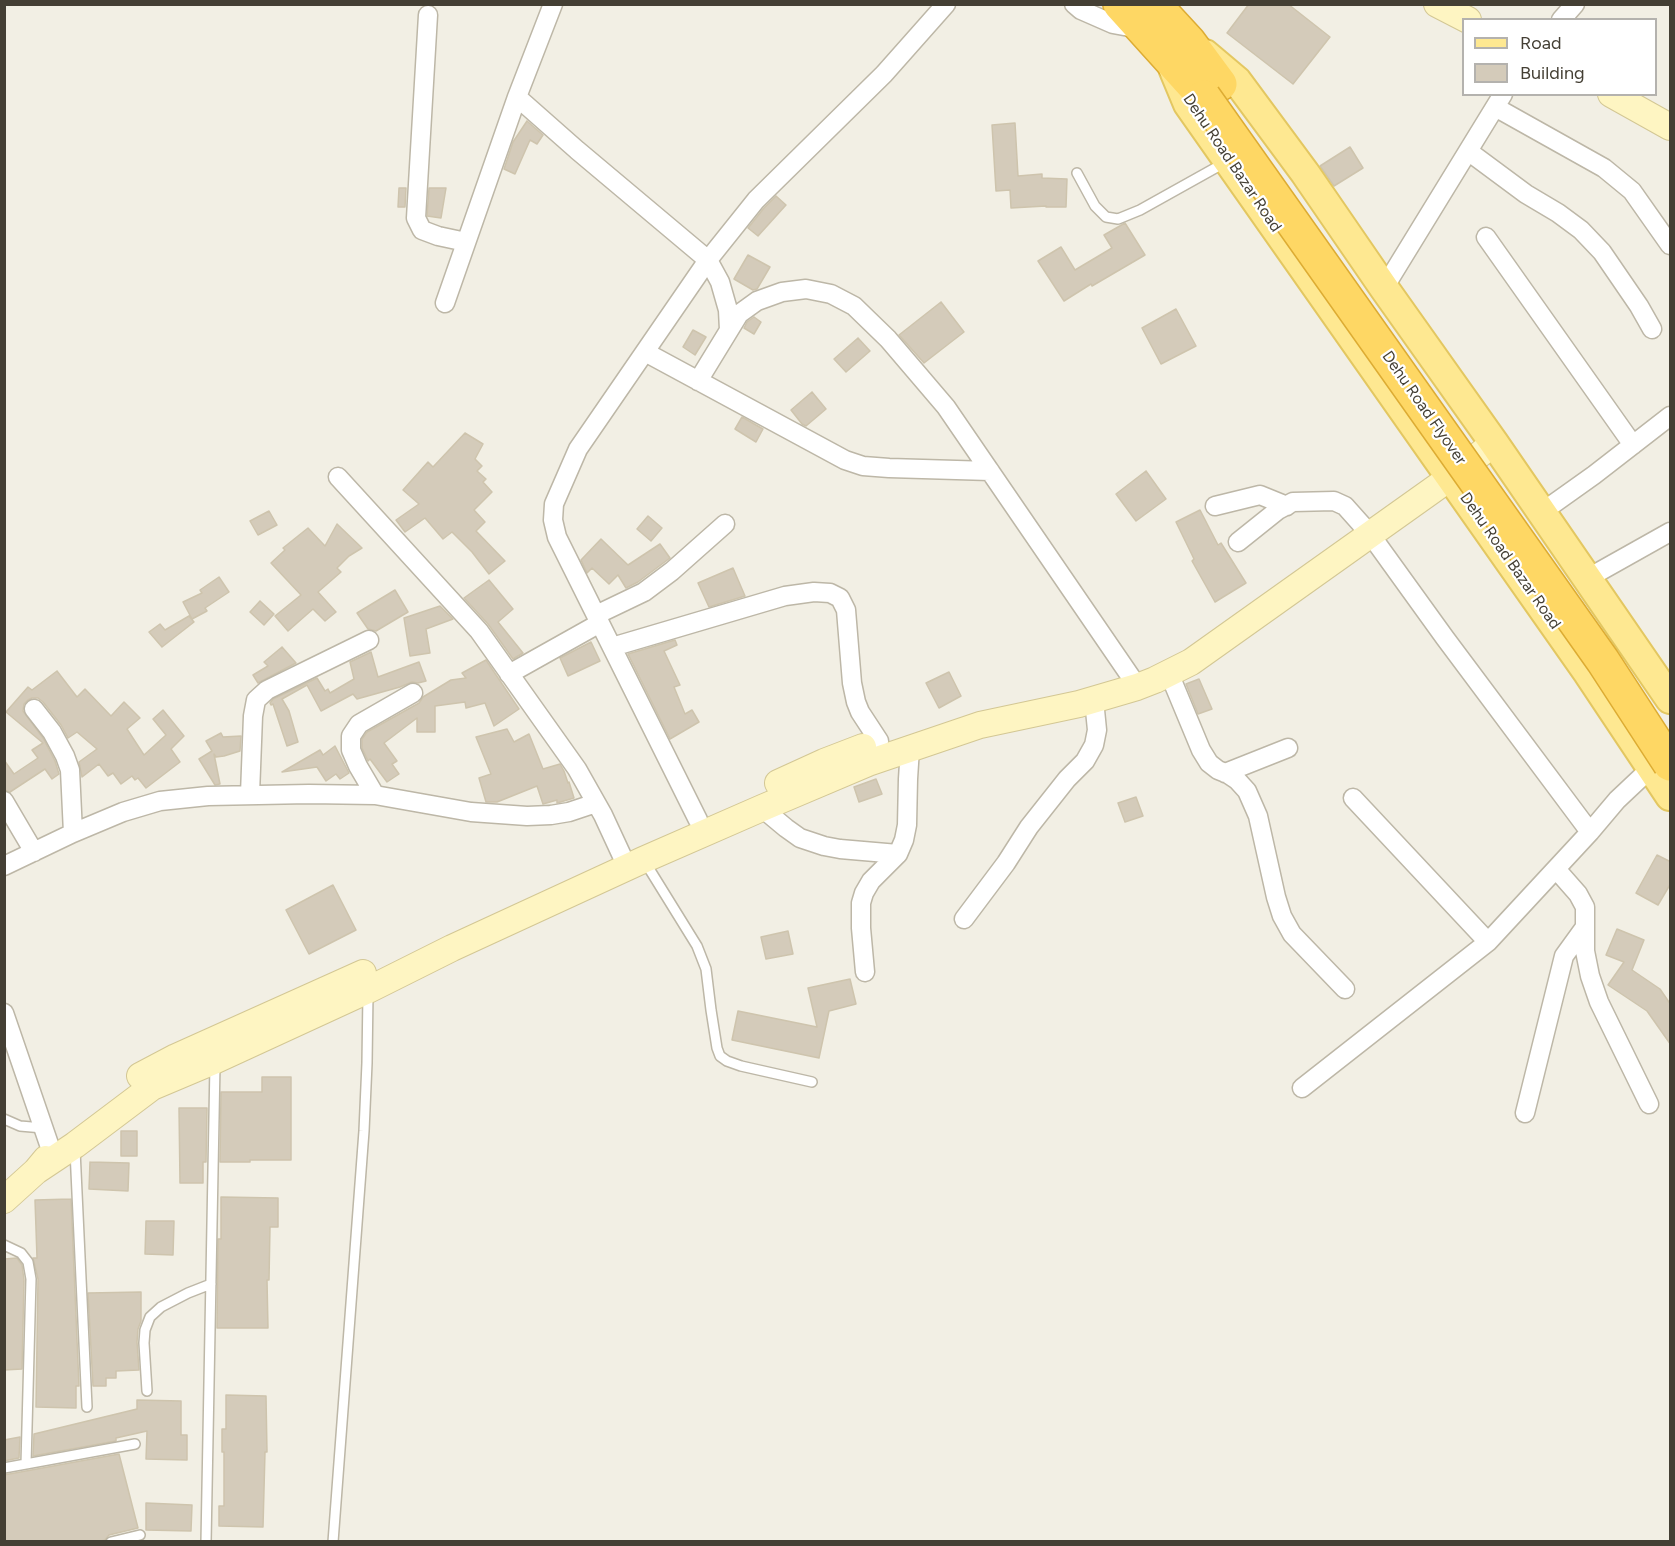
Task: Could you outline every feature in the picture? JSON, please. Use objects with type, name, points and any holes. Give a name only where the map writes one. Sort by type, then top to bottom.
[{"type":"highway","name":"Dehu Road Flyover","points":[[1120,4],[1149,17],[1212,90],[1622,651],[1671,724]]},
{"type":"highway","name":"Dehu Road Flyover","points":[[1212,90],[1603,661],[1661,766]]},
{"type":"main road","name":"Dehu Road Bazar Road","points":[[1179,50],[1188,104],[1588,673],[1661,766],[1671,796]]},
{"type":"main road","points":[[1179,50],[1237,81],[1305,173],[1671,699]]},
{"type":"street","points":[[445,303],[553,4]]},
{"type":"street","points":[[698,820],[557,537],[554,504],[578,449],[708,260],[756,200],[884,74],[946,4]]},
{"type":"street","points":[[1074,4],[1081,10],[1113,24],[1149,17]]},
{"type":"street","points":[[1563,18],[1575,4]]},
{"type":"street","points":[[428,15],[416,218],[422,230],[466,242]]},
{"type":"street","points":[[1615,96],[1671,128]]},
{"type":"street","points":[[518,97],[577,150],[708,260],[720,282],[728,310],[729,330]]},
{"type":"street","points":[[1384,288],[1499,101],[1604,168],[1632,191],[1671,245]]},
{"type":"street","points":[[1468,151],[1526,195],[1558,213],[1581,230],[1602,252],[1652,329]]},
{"type":"street","points":[[1486,237],[1633,445]]},
{"type":"street","points":[[698,381],[739,314],[757,301],[782,292],[806,289],[831,294],[855,306],[888,339],[946,407],[1133,680]]},
{"type":"street","points":[[645,352],[845,460],[863,466],[889,468],[990,471]]},
{"type":"street","points":[[1542,512],[1671,417]]},
{"type":"street","points":[[54,1156],[79,1120],[99,1103],[134,1079],[176,1057],[428,952],[633,858],[762,808],[868,762],[980,725],[1094,700],[1137,687],[1180,667],[1451,477],[1494,443]]},
{"type":"street","points":[[338,477],[479,631],[577,769],[633,858]]},
{"type":"street","points":[[1215,506],[1260,495],[1287,506]]},
{"type":"street","points":[[1238,542],[1278,510],[1293,502],[1334,501],[1344,506],[1370,534],[1444,638],[1590,832]]},
{"type":"street","points":[[509,674],[644,592],[725,525]]},
{"type":"street","points":[[1587,578],[1671,532]]},
{"type":"street","points":[[612,647],[785,596],[814,592],[830,593],[840,598],[846,610],[852,683],[856,702],[879,741]]},
{"type":"street","points":[[250,794],[253,716],[256,700],[267,690],[369,640]]},
{"type":"street","points":[[633,858],[698,820],[824,762],[879,741],[945,722],[1133,680],[1180,667]]},
{"type":"street","points":[[1180,667],[1201,750],[1209,763],[1237,780],[1247,791],[1258,816],[1282,916],[1292,934],[1344,989]]},
{"type":"street","points":[[375,795],[351,750],[351,736],[359,724],[413,693]]},
{"type":"street","points":[[964,919],[1006,863],[1029,827],[1067,779],[1085,761],[1094,745],[1097,730],[1094,700]]},
{"type":"street","points":[[34,709],[52,732],[70,770],[73,833]]},
{"type":"street","points":[[865,972],[861,903],[872,881],[897,854],[904,840],[908,825],[910,748]]},
{"type":"street","points":[[1225,773],[1288,748]]},
{"type":"street","points":[[1302,1088],[1488,942],[1617,800],[1661,766]]},
{"type":"street","points":[[4,866],[123,812],[160,801],[208,795],[375,795],[471,812],[527,816],[569,812],[596,802]]},
{"type":"street","points":[[1353,798],[1488,942]]},
{"type":"street","points":[[4,801],[34,852]]},
{"type":"street","points":[[762,808],[800,838],[840,849],[897,854]]},
{"type":"street","points":[[1556,869],[1578,894],[1585,907],[1585,951],[1590,976],[1599,1002],[1648,1104]]},
{"type":"street","points":[[1525,1113],[1564,956],[1585,927]]},
{"type":"street","points":[[4,1200],[54,1156],[152,1087],[368,990],[428,952]]},
{"type":"street","points":[[4,1013],[54,1156]]},
{"type":"lane","points":[[1077,173],[1095,206],[1106,217],[1118,219],[1140,210],[1228,160]]},
{"type":"lane","points":[[633,858],[697,946],[706,969],[720,1056],[741,1066],[812,1082]]},
{"type":"lane","points":[[333,1542],[364,1131],[368,1064],[368,990]]},
{"type":"lane","points":[[206,1542],[216,1060]]},
{"type":"lane","points":[[4,1119],[20,1126],[43,1128]]},
{"type":"lane","points":[[54,1156],[87,1407]]},
{"type":"lane","points":[[4,1245],[21,1253],[28,1262],[31,1279],[26,1464]]},
{"type":"lane","points":[[147,1391],[144,1343],[145,1330],[150,1317],[161,1307],[211,1284]]},
{"type":"lane","points":[[4,1468],[135,1444]]},
{"type":"lane","points":[[111,1542],[140,1535]]},
{"type":"building","points":[[1249,4],[1288,4],[1330,37],[1293,84],[1227,33]]},
{"type":"building","points":[[527,121],[543,135],[537,144],[530,140],[515,174],[504,169],[513,142]]},
{"type":"building","points":[[1015,123],[1018,176],[1042,174],[1042,178],[1067,179],[1066,207],[1011,208],[1010,190],[996,191],[992,125]]},
{"type":"building","points":[[1350,147],[1363,168],[1334,186],[1320,166]]},
{"type":"building","points":[[399,188],[406,188],[405,207],[398,207]]},
{"type":"building","points":[[429,188],[446,188],[441,218],[427,216]]},
{"type":"building","points":[[776,196],[786,205],[758,236],[748,228]]},
{"type":"building","points":[[1125,223],[1145,255],[1064,301],[1038,261],[1061,247],[1075,270],[1112,248],[1104,235]]},
{"type":"building","points":[[748,255],[770,267],[757,289],[753,290],[734,279]]},
{"type":"building","points":[[941,302],[964,332],[924,363],[899,335]]},
{"type":"building","points":[[1176,309],[1196,346],[1161,364],[1142,328]]},
{"type":"building","points":[[754,317],[761,322],[754,334],[744,328],[747,322]]},
{"type":"building","points":[[693,330],[706,337],[695,355],[683,347]]},
{"type":"building","points":[[858,338],[870,351],[846,372],[834,359]]},
{"type":"building","points":[[812,392],[826,409],[806,426],[791,410]]},
{"type":"building","points":[[742,417],[763,429],[756,442],[735,429]]},
{"type":"building","points":[[465,433],[483,444],[475,459],[482,466],[477,471],[486,479],[483,482],[492,492],[474,510],[485,522],[476,531],[505,561],[489,574],[452,532],[443,539],[425,518],[405,532],[396,520],[419,504],[403,490],[428,462],[433,467]]},
{"type":"building","points":[[1146,471],[1166,499],[1136,521],[1116,494]]},
{"type":"building","points":[[1200,510],[1218,545],[1221,543],[1246,583],[1215,602],[1192,561],[1194,559],[1176,522]]},
{"type":"building","points":[[269,511],[277,525],[258,535],[250,521]]},
{"type":"building","points":[[648,516],[662,528],[651,541],[637,529]]},
{"type":"building","points":[[337,524],[362,548],[349,556],[337,568],[341,572],[318,592],[336,612],[325,621],[313,609],[288,631],[275,616],[301,595],[271,563],[285,550],[283,548],[308,528],[325,546]]},
{"type":"building","points":[[601,539],[628,565],[660,544],[670,558],[638,582],[626,588],[618,575],[609,584],[592,568],[587,573],[581,560]]},
{"type":"building","points":[[733,568],[745,596],[709,607],[698,583]]},
{"type":"building","points":[[219,577],[229,592],[205,608],[207,611],[192,619],[183,602],[202,593],[200,590]]},
{"type":"building","points":[[489,580],[513,609],[498,622],[523,653],[513,659],[488,624],[464,598]]},
{"type":"building","points":[[395,590],[408,612],[376,631],[368,629],[357,613]]},
{"type":"building","points":[[260,601],[274,614],[264,625],[250,612]]},
{"type":"building","points":[[440,606],[453,619],[426,629],[430,653],[410,656],[404,618]]},
{"type":"building","points":[[189,616],[194,622],[162,647],[149,632],[160,624],[165,630]]},
{"type":"building","points":[[675,640],[677,645],[664,651],[680,685],[674,687],[685,714],[692,710],[699,722],[670,739],[628,654]]},
{"type":"building","points":[[591,642],[600,661],[568,676],[560,658]]},
{"type":"building","points":[[282,647],[296,663],[258,683],[253,675],[268,666],[264,662]]},
{"type":"building","points":[[371,652],[378,677],[419,662],[426,681],[412,682],[357,699],[353,694],[321,711],[307,685],[282,699],[289,711],[298,742],[287,746],[273,704],[270,703],[273,699],[317,678],[325,691],[328,689],[330,693],[354,679],[350,662]]},
{"type":"building","points":[[486,660],[519,709],[494,726],[485,703],[466,708],[465,702],[435,706],[435,732],[417,732],[417,718],[384,743],[397,761],[392,764],[399,774],[387,782],[370,759],[368,761],[362,748],[362,739],[367,732],[419,703],[423,697],[451,680],[466,678],[462,673]]},
{"type":"building","points":[[57,671],[77,697],[85,689],[111,716],[124,702],[140,718],[127,729],[144,755],[166,735],[153,719],[163,710],[184,736],[171,749],[180,762],[146,788],[138,778],[135,780],[132,776],[121,784],[113,773],[108,776],[99,764],[82,777],[79,762],[97,749],[77,732],[68,738],[43,702],[38,698],[32,698],[24,704],[23,711],[43,738],[59,774],[52,779],[45,769],[10,792],[4,790],[4,760],[14,774],[38,758],[32,750],[43,743],[6,712],[28,687],[32,690]]},
{"type":"building","points":[[949,672],[961,696],[939,708],[926,683]]},
{"type":"building","points":[[1199,679],[1212,709],[1198,714],[1186,684]]},
{"type":"building","points":[[507,729],[514,742],[529,734],[543,769],[560,764],[574,798],[543,804],[537,786],[497,802],[486,802],[479,778],[491,774],[476,737]]},
{"type":"building","points":[[221,733],[223,737],[241,736],[240,751],[216,757],[214,754],[220,784],[215,785],[199,759],[212,751],[206,741]]},
{"type":"building","points":[[335,746],[349,773],[340,779],[336,774],[326,781],[317,767],[282,772],[320,750],[323,755]]},
{"type":"building","points":[[876,779],[882,794],[859,802],[854,787]]},
{"type":"building","points":[[1136,797],[1143,816],[1125,822],[1118,803]]},
{"type":"building","points":[[1657,855],[1671,862],[1671,883],[1658,905],[1636,893]]},
{"type":"building","points":[[333,885],[356,930],[309,954],[286,910]]},
{"type":"building","points":[[1617,929],[1644,940],[1632,970],[1660,989],[1671,1005],[1671,1045],[1647,1011],[1608,985],[1624,962],[1606,955]]},
{"type":"building","points":[[788,931],[793,954],[766,959],[761,937]]},
{"type":"building","points":[[850,979],[856,1004],[829,1011],[819,1058],[732,1040],[738,1011],[817,1027],[808,988]]},
{"type":"building","points":[[262,1077],[291,1077],[291,1160],[220,1162],[221,1092],[262,1092]]},
{"type":"building","points":[[179,1108],[207,1108],[206,1162],[203,1162],[203,1183],[180,1183]]},
{"type":"building","points":[[121,1131],[137,1131],[137,1156],[121,1156]]},
{"type":"building","points":[[90,1162],[129,1163],[128,1191],[89,1189]]},
{"type":"building","points":[[221,1197],[278,1198],[278,1227],[270,1227],[269,1280],[267,1280],[268,1328],[217,1328]]},
{"type":"building","points":[[71,1199],[79,1386],[76,1386],[76,1408],[36,1407],[38,1279],[33,1258],[37,1258],[35,1200]]},
{"type":"building","points":[[146,1221],[174,1221],[173,1255],[145,1254]]},
{"type":"building","points":[[17,1258],[22,1265],[24,1280],[22,1369],[4,1370],[4,1259]]},
{"type":"building","points":[[141,1292],[141,1321],[137,1342],[139,1370],[116,1371],[116,1378],[106,1378],[106,1386],[93,1386],[88,1293]]},
{"type":"building","points":[[226,1395],[266,1396],[267,1452],[265,1452],[263,1527],[219,1526],[219,1506],[224,1506],[222,1429],[226,1429]]},
{"type":"building","points":[[137,1400],[181,1401],[181,1435],[187,1435],[187,1460],[146,1459],[147,1431],[116,1438],[116,1441],[33,1456],[34,1434],[137,1409]]},
{"type":"building","points":[[20,1437],[19,1458],[4,1461],[4,1440]]},
{"type":"building","points":[[119,1454],[138,1528],[109,1535],[105,1540],[98,1542],[4,1542],[4,1475]]},
{"type":"building","points":[[146,1503],[192,1505],[191,1531],[146,1530]]}]
